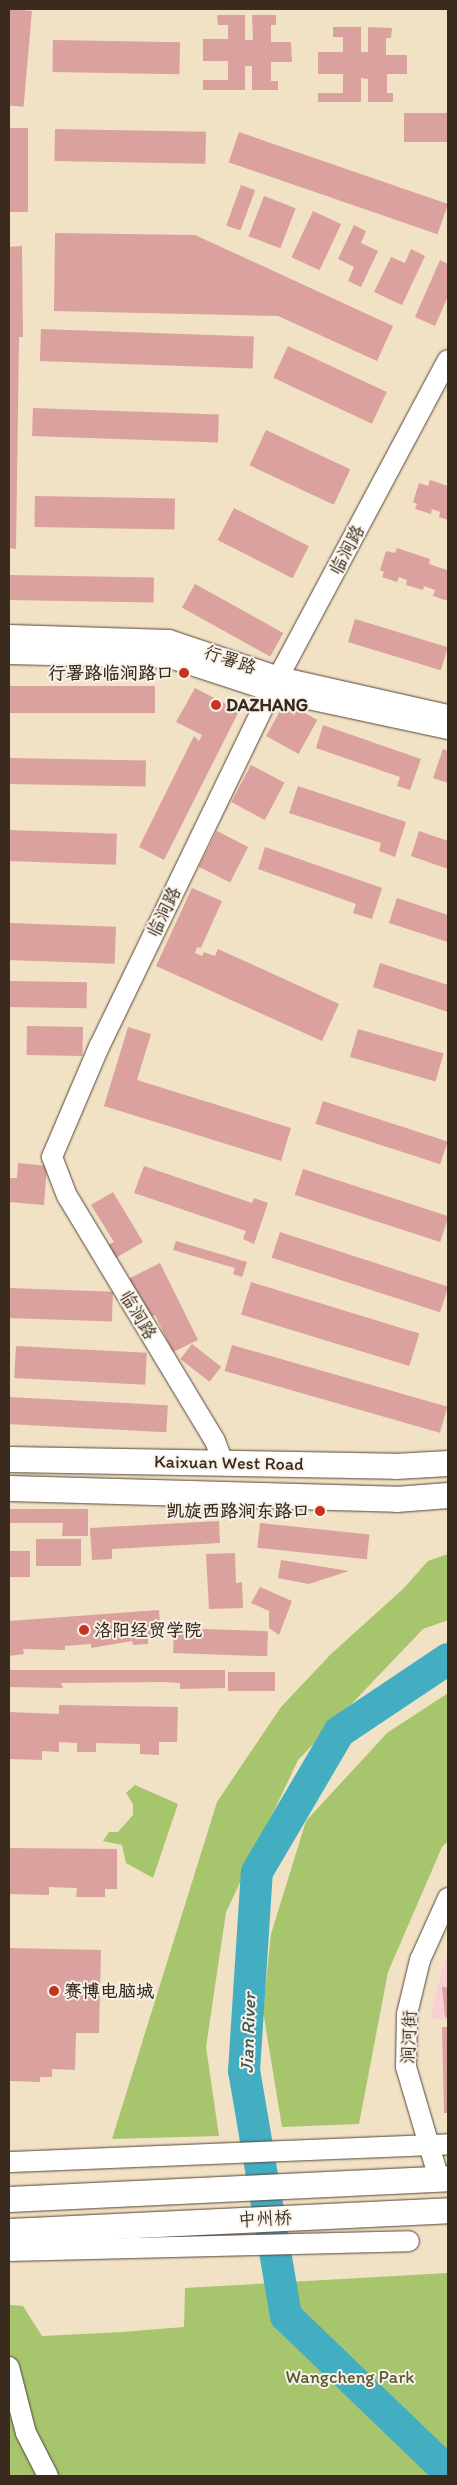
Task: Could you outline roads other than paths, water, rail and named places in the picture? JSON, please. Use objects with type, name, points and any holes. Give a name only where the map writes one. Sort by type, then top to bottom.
[{"type":"main road","name":"Kaixuan West Road","points":[[9,1458],[395,1466],[448,1463]]},
{"type":"main road","name":"Kaixuan West Road","points":[[9,1488],[396,1499],[448,1495]]},
{"type":"main road","name":"中州桥","points":[[9,2199],[444,2178]]},
{"type":"main road","name":"中州桥","points":[[9,2231],[122,2237],[448,2210]]},
{"type":"street","name":"临涧路","points":[[223,1462],[215,1441],[66,1196],[52,1157],[99,1047],[275,684],[448,360]]},
{"type":"street","name":"行署路","points":[[9,635],[169,640],[275,684],[448,715]]},
{"type":"street","name":"行署路","points":[[9,654],[170,658],[448,729]]},
{"type":"street","name":"涧河街","points":[[444,2178],[439,2144],[406,2068],[407,2014],[420,1960],[448,1898]]},
{"type":"street","points":[[9,2162],[120,2159],[439,2144]]},
{"type":"street","points":[[9,2251],[122,2237],[409,2241]]},
{"type":"street","points":[[9,2367],[26,2433],[48,2476]]},
{"type":"waterway","name":"Jian River","points":[[447,2476],[445,2469],[286,2316],[244,2071],[257,1872],[339,1732],[448,1659]]},
{"type":"place","name":"行署路临涧路口","points":[[184,673]]},
{"type":"place","name":"DAZHANG","points":[[216,705]]},
{"type":"place","name":"凯旋西路涧东路口","points":[[320,1511]]},
{"type":"place","name":"洛阳经贸学院","points":[[84,1630]]},
{"type":"place","name":"赛博电脑城","points":[[54,1991]]},
{"type":"park label","name":"Wangcheng Park","points":[[350,2377]]}]
